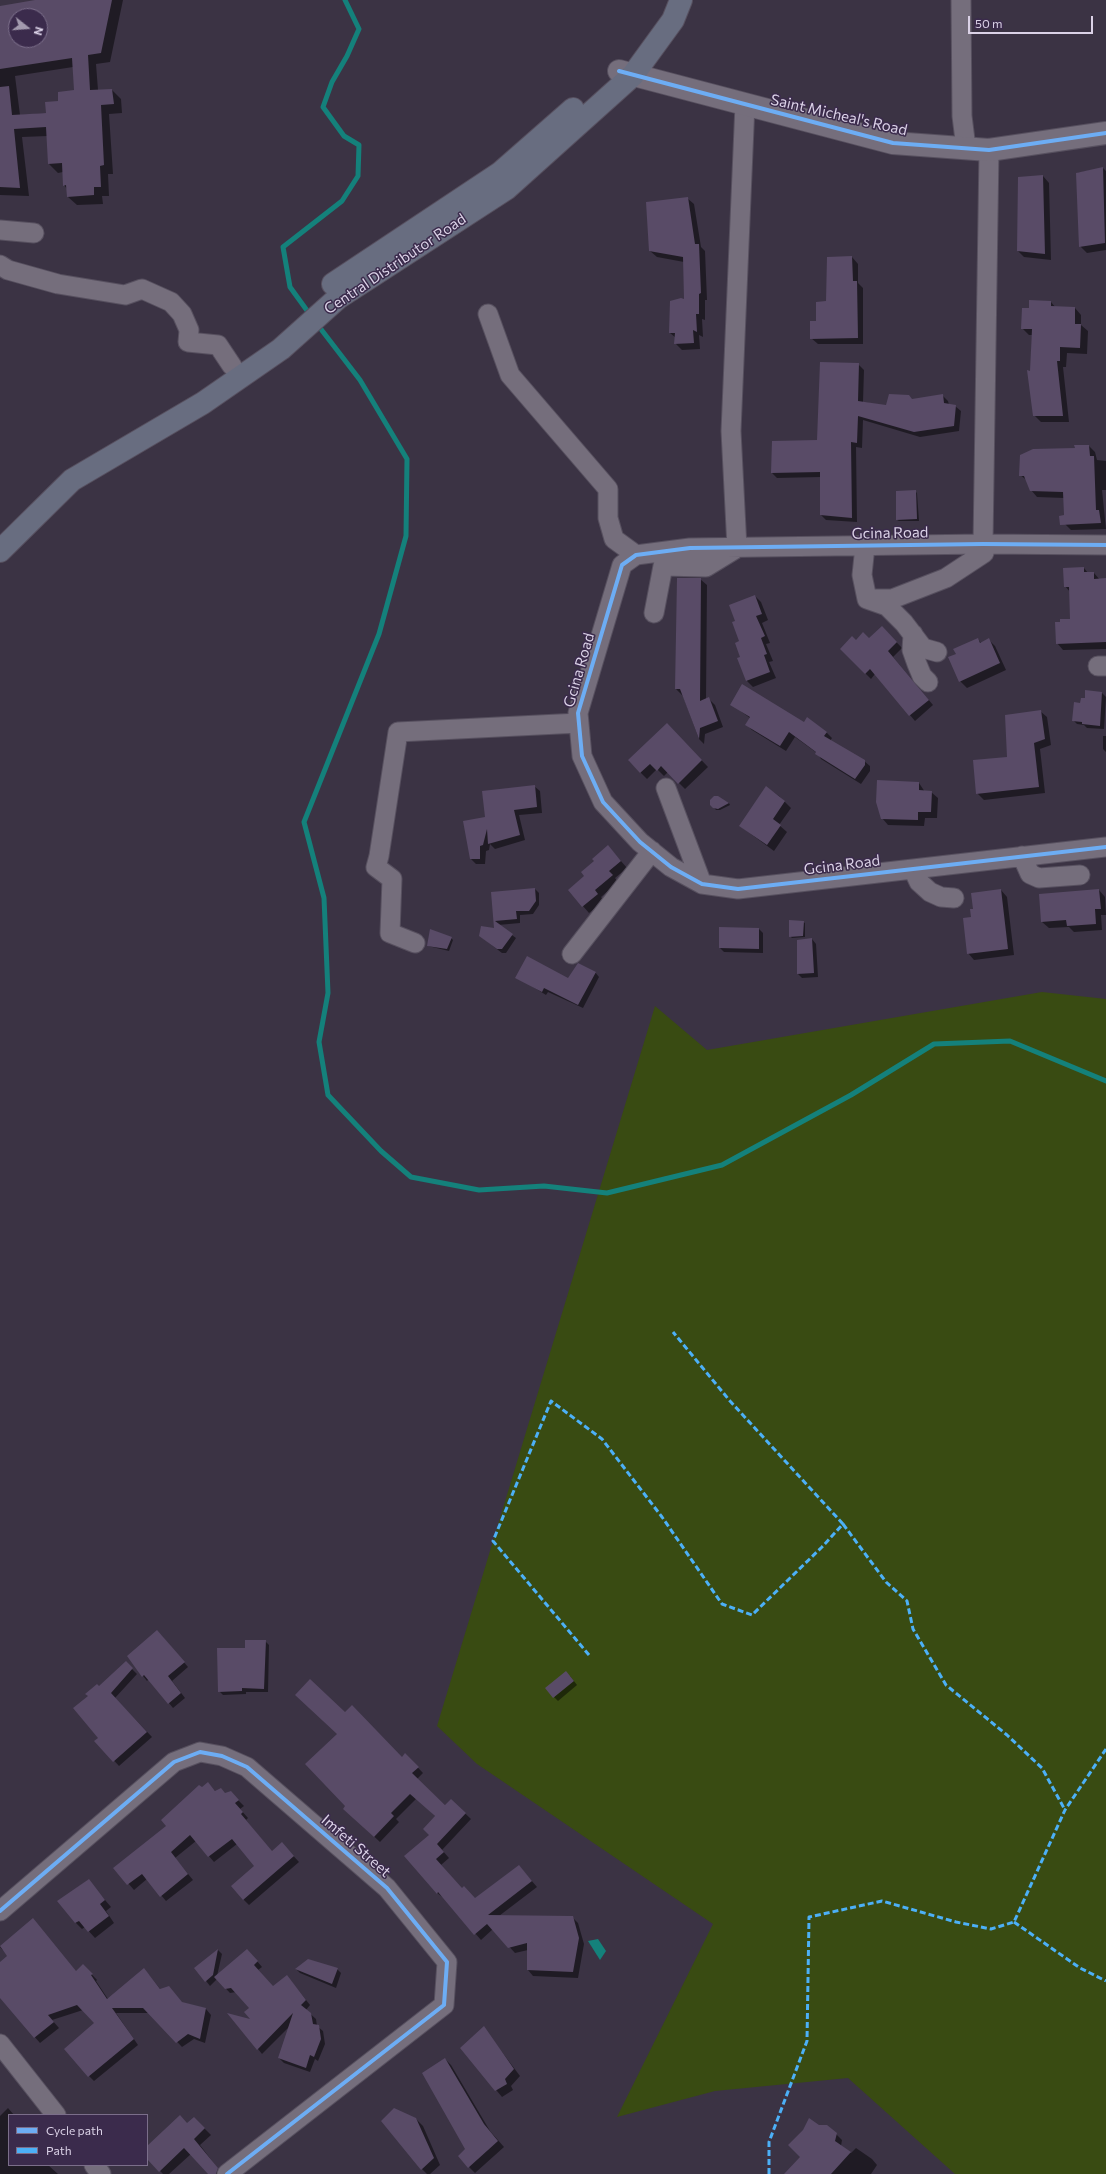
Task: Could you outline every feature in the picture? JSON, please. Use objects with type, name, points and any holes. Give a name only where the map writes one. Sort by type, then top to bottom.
[{"type":"highway","name":"Central Distributor Road","points":[[626,73],[662,12],[667,0]]},
{"type":"highway","name":"Central Distributor Road","points":[[0,551],[72,480],[203,403],[275,345],[334,292],[500,173],[626,73],[673,20],[681,0]]},
{"type":"highway","name":"Central Distributor Road","points":[[0,532],[61,472],[196,390],[232,366],[275,345]]},
{"type":"street","points":[[961,0],[962,116],[966,148]]},
{"type":"street","name":"Saint Micheal's Road","points":[[626,73],[893,143],[989,150],[1106,132]]},
{"type":"street","points":[[654,613],[662,566],[706,567],[736,548],[731,431],[745,104]]},
{"type":"street","points":[[867,598],[892,599],[946,578],[983,548],[989,150]]},
{"type":"street","points":[[0,230],[34,233]]},
{"type":"street","points":[[3,271],[58,284],[125,295],[142,289],[171,302],[177,308],[182,314],[189,330],[188,342],[218,345],[232,366]]},
{"type":"street","points":[[488,314],[510,375],[608,489],[608,518],[614,539],[636,554]]},
{"type":"street","name":"Gcina Road","points":[[1106,545],[983,548],[865,546],[690,548],[636,554],[622,565],[578,713],[582,756],[603,802],[640,842],[671,867],[702,884],[738,889],[1106,847]]},
{"type":"street","points":[[865,546],[862,575],[867,598]]},
{"type":"street","points":[[867,598],[887,606],[913,634],[923,648],[937,652]]},
{"type":"street","points":[[913,634],[912,650],[922,676],[928,682]]},
{"type":"street","points":[[415,943],[390,933],[392,879],[376,867],[398,732],[579,723]]},
{"type":"street","points":[[666,788],[702,884]]},
{"type":"street","points":[[572,954],[652,851]]},
{"type":"street","points":[[1022,856],[1030,874],[1039,878],[1080,874]]},
{"type":"street","points":[[913,869],[918,882],[930,892],[941,897],[954,898]]},
{"type":"street","name":"Imfeti Street","points":[[0,1911],[174,1762],[200,1752],[222,1756],[247,1767],[387,1888],[447,1962],[444,2006],[227,2174]]},
{"type":"street","points":[[0,2044],[55,2114]]},
{"type":"street","points":[[95,2166],[101,2174]]},
{"type":"shaded area","points":[[1042,992],[1106,999],[1106,2174],[955,2174],[848,2078],[715,2091],[617,2117],[713,1924],[477,1764],[437,1726],[655,1006],[707,1050]]},
{"type":"shaded area","points":[[598,1939],[606,1951],[600,1960],[588,1941]]},
{"type":"building","points":[[35,0],[112,0],[101,53],[88,55],[90,90],[112,89],[114,104],[101,105],[104,165],[100,166],[101,187],[94,187],[94,195],[67,197],[66,185],[63,186],[62,163],[48,164],[46,127],[14,129],[20,188],[0,187],[0,87],[9,86],[12,115],[46,113],[45,102],[58,101],[58,92],[74,90],[72,58],[0,69],[0,6]]},
{"type":"building","points":[[1103,167],[1105,243],[1079,247],[1076,173]]},
{"type":"building","points":[[1043,175],[1045,254],[1017,251],[1018,177]]},
{"type":"building","points":[[688,197],[695,244],[699,244],[701,293],[699,294],[699,314],[696,314],[697,332],[693,330],[694,343],[674,344],[675,333],[669,333],[670,301],[681,298],[684,299],[683,257],[649,251],[646,202]]},
{"type":"building","points":[[852,256],[853,281],[857,281],[858,338],[810,339],[810,321],[816,321],[816,302],[826,301],[827,257]]},
{"type":"building","points":[[1029,300],[1051,301],[1051,306],[1075,307],[1075,324],[1081,324],[1080,348],[1060,347],[1060,361],[1057,361],[1063,416],[1033,416],[1027,370],[1030,371],[1032,329],[1021,329],[1022,308],[1029,308]]},
{"type":"building","points":[[820,362],[859,363],[858,401],[886,405],[889,394],[909,395],[912,399],[943,394],[944,403],[956,405],[954,426],[914,432],[858,416],[857,443],[851,442],[852,518],[820,515],[820,472],[771,473],[772,441],[817,440]]},
{"type":"building","points":[[1074,445],[1089,445],[1090,456],[1094,456],[1096,510],[1099,510],[1101,523],[1060,525],[1059,516],[1064,515],[1063,492],[1030,491],[1024,476],[1019,476],[1020,455],[1033,449],[1075,448]]},
{"type":"building","points":[[916,490],[917,519],[896,520],[896,491]]},
{"type":"building","points":[[1084,567],[1084,572],[1094,572],[1094,579],[1106,578],[1106,642],[1056,644],[1055,622],[1060,622],[1060,619],[1070,619],[1069,587],[1064,587],[1063,568]]},
{"type":"building","points":[[677,578],[701,578],[700,701],[709,697],[718,721],[700,728],[699,739],[680,689],[675,689]]},
{"type":"building","points":[[755,595],[762,614],[756,616],[765,636],[761,638],[767,654],[764,655],[770,672],[746,681],[737,658],[740,657],[735,643],[739,641],[732,622],[735,621],[729,605]]},
{"type":"building","points":[[882,626],[897,642],[888,651],[929,700],[909,716],[870,669],[865,674],[840,649],[852,636],[856,640],[863,632],[869,638]]},
{"type":"building","points":[[978,638],[980,643],[989,638],[1000,663],[959,682],[948,657],[956,654],[953,649]]},
{"type":"building","points":[[742,684],[804,722],[807,717],[827,732],[824,736],[865,760],[865,765],[855,779],[815,754],[816,752],[789,732],[780,746],[745,725],[750,717],[730,705]]},
{"type":"building","points":[[1085,690],[1102,692],[1100,726],[1072,721],[1074,702],[1080,703],[1081,698],[1085,698]]},
{"type":"building","points":[[1041,710],[1045,739],[1034,743],[1039,787],[976,794],[973,760],[1007,757],[1005,715]]},
{"type":"building","points":[[667,723],[702,760],[678,784],[661,766],[657,771],[650,764],[640,773],[628,760]]},
{"type":"building","points":[[877,780],[919,782],[919,790],[932,791],[931,812],[918,812],[918,820],[881,819],[876,802]]},
{"type":"building","points":[[535,785],[537,807],[514,810],[520,835],[488,844],[487,829],[483,845],[480,846],[480,859],[470,859],[463,821],[485,817],[482,791]]},
{"type":"building","points":[[766,786],[785,801],[773,819],[781,825],[767,845],[739,826]]},
{"type":"building","points":[[714,796],[718,796],[729,803],[718,809],[713,808],[710,805],[710,800]]},
{"type":"building","points":[[608,845],[621,861],[609,871],[613,875],[595,890],[598,894],[582,907],[568,890],[584,876],[581,872],[594,861],[592,859]]},
{"type":"building","points":[[535,888],[536,901],[529,911],[516,911],[517,919],[495,921],[513,934],[502,949],[497,949],[479,936],[481,926],[494,928],[491,892]]},
{"type":"building","points":[[1001,889],[1008,949],[967,954],[963,918],[971,917],[970,909],[973,909],[971,893]]},
{"type":"building","points":[[1099,889],[1101,909],[1095,909],[1096,924],[1067,926],[1066,920],[1041,922],[1039,894]]},
{"type":"building","points":[[789,920],[804,921],[803,936],[789,937]]},
{"type":"building","points":[[719,927],[759,928],[759,949],[719,948]]},
{"type":"building","points":[[430,929],[452,937],[447,949],[427,946]]},
{"type":"building","points":[[812,938],[814,973],[797,974],[797,940]]},
{"type":"building","points":[[527,956],[568,978],[578,963],[596,972],[578,1005],[544,988],[542,992],[515,978]]},
{"type":"building","points":[[157,1630],[185,1662],[168,1676],[181,1693],[168,1704],[144,1675],[142,1677],[127,1656]]},
{"type":"building","points":[[245,1640],[266,1640],[264,1689],[242,1688],[242,1691],[218,1692],[217,1648],[245,1648]]},
{"type":"building","points":[[126,1661],[133,1668],[111,1693],[147,1732],[113,1762],[94,1741],[98,1738],[73,1708],[88,1696],[85,1694],[97,1684],[99,1686]]},
{"type":"building","points":[[566,1671],[574,1681],[553,1698],[545,1688]]},
{"type":"building","points":[[310,1679],[345,1712],[352,1705],[402,1757],[405,1753],[419,1767],[412,1773],[445,1805],[451,1799],[466,1813],[437,1844],[444,1852],[436,1859],[462,1888],[464,1886],[475,1898],[519,1865],[532,1881],[488,1915],[573,1916],[579,1938],[573,1972],[527,1970],[527,1943],[508,1948],[487,1924],[474,1935],[438,1892],[437,1894],[404,1856],[429,1835],[423,1829],[435,1816],[410,1794],[391,1813],[394,1816],[374,1837],[343,1809],[345,1806],[305,1764],[337,1734],[295,1695]]},
{"type":"building","points":[[208,1782],[215,1791],[221,1788],[225,1793],[231,1791],[239,1800],[235,1803],[243,1812],[241,1814],[272,1851],[282,1842],[294,1856],[243,1900],[231,1886],[254,1866],[232,1839],[208,1857],[190,1835],[171,1852],[188,1874],[160,1897],[142,1874],[127,1885],[113,1868],[166,1826],[161,1820],[199,1785],[202,1787]]},
{"type":"building","points":[[89,1879],[105,1900],[100,1904],[109,1916],[88,1932],[79,1921],[75,1923],[57,1901]]},
{"type":"building","points":[[33,1918],[76,1971],[83,1964],[93,1974],[91,1975],[107,1999],[144,1968],[160,1989],[169,1986],[182,2002],[206,2008],[200,2039],[188,2034],[176,2043],[143,2008],[112,2008],[134,2039],[88,2077],[64,2049],[94,2023],[77,2005],[48,2015],[54,2022],[34,2038],[0,1998],[0,1962],[7,1956],[0,1946]]},
{"type":"building","points":[[218,1949],[213,1975],[205,1982],[194,1968]]},
{"type":"building","points":[[247,1949],[258,1961],[254,1965],[273,1986],[287,1975],[306,2000],[301,2005],[311,2013],[313,2024],[319,2025],[321,2039],[314,2057],[310,2055],[306,2068],[278,2058],[293,2013],[257,2050],[227,2013],[250,2019],[244,2012],[249,2008],[231,1988],[225,1989],[214,1977]]},
{"type":"building","points":[[308,1959],[338,1968],[332,1984],[295,1969]]},
{"type":"building","points":[[484,2026],[514,2069],[505,2079],[507,2084],[495,2091],[460,2048]]},
{"type":"building","points":[[445,2058],[484,2124],[498,2141],[468,2168],[458,2156],[465,2149],[422,2073]]},
{"type":"building","points":[[394,2108],[416,2118],[434,2158],[421,2170],[381,2121]]},
{"type":"building","points":[[180,2115],[187,2123],[194,2117],[205,2128],[194,2139],[218,2168],[216,2174],[208,2174],[184,2148],[159,2172],[148,2160],[148,2145]]},
{"type":"building","points":[[809,2118],[819,2125],[827,2125],[837,2133],[835,2141],[851,2152],[831,2174],[784,2174],[800,2157],[788,2145],[803,2130]]},
{"type":"waterway","points":[[311,316],[290,287],[283,247],[342,201],[358,176],[359,145],[344,136],[323,107],[332,82],[347,56],[359,29],[345,0]]},
{"type":"waterway","points":[[317,324],[360,380],[407,459],[406,536],[379,634],[304,822],[324,898],[328,993],[319,1042],[328,1095],[381,1151],[411,1177],[479,1190],[544,1186],[607,1193],[722,1165],[851,1095],[934,1044],[1010,1041],[1106,1081]]},
{"type":"marked path","points":[[589,1655],[493,1541],[551,1401],[602,1439],[662,1517],[722,1604],[752,1615],[822,1547],[843,1524],[730,1401],[673,1332]]},
{"type":"marked path","points":[[843,1524],[886,1582],[907,1601],[913,1629],[946,1685],[1007,1735],[1042,1768],[1065,1810]]},
{"type":"marked path","points":[[769,2174],[769,2142],[807,2041],[809,1917],[882,1901],[956,1922],[991,1929],[1014,1922],[1065,1810],[1106,1749]]},
{"type":"marked path","points":[[1014,1922],[1080,1968],[1106,1981]]},
{"type":"cycle path","points":[[619,71],[893,143],[989,150],[1106,133]]},
{"type":"cycle path","points":[[1106,545],[983,544],[690,548],[636,555],[622,565],[578,713],[582,756],[603,802],[640,842],[671,867],[702,884],[738,889],[1106,847]]},
{"type":"cycle path","points":[[0,1911],[174,1762],[200,1752],[222,1756],[247,1767],[387,1888],[447,1962],[444,2005],[227,2174]]}]
